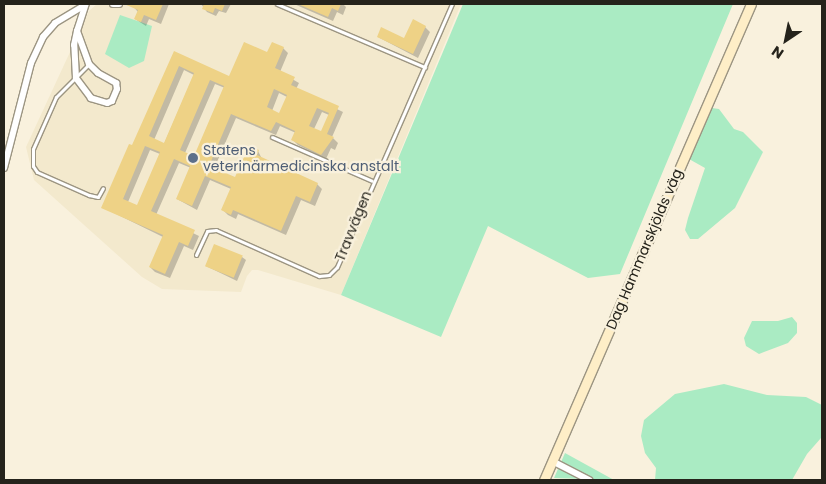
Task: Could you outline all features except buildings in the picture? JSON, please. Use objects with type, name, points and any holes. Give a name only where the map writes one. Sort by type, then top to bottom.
[{"type":"main road","name":"Dag Hammarskjölds väg","points":[[544,480],[750,4]]},
{"type":"street","points":[[76,31],[89,64],[98,73],[116,83],[117,89],[112,101],[107,103],[91,98],[76,78],[72,56],[76,31],[86,4]]},
{"type":"street","points":[[4,168],[31,63],[43,37],[55,23],[86,4]]},
{"type":"street","points":[[113,4],[119,4]]},
{"type":"street","points":[[552,461],[589,480]]},
{"type":"lane","points":[[277,4],[425,67]]},
{"type":"lane","name":"Travvägen","points":[[196,255],[207,232],[216,230],[319,276],[329,275],[337,267],[372,180],[452,4]]},
{"type":"lane","points":[[89,64],[56,97],[33,150],[33,166],[37,172],[89,195],[98,197],[103,188]]},
{"type":"lane","points":[[272,137],[372,180]]},
{"type":"shaded area","points":[[97,4],[461,4],[341,295],[258,270],[252,270],[247,276],[241,292],[162,289],[142,277],[34,180],[26,147],[89,11]]},
{"type":"green space","points":[[463,4],[733,4],[620,274],[588,278],[488,226],[441,337],[341,295]]},
{"type":"green space","points":[[120,15],[152,26],[144,61],[129,68],[105,54]]},
{"type":"green space","points":[[712,108],[719,109],[734,129],[743,132],[763,152],[735,208],[698,239],[690,239],[685,230],[705,168],[689,159]]},
{"type":"green space","points":[[792,317],[797,323],[797,333],[788,343],[759,354],[746,346],[744,338],[752,321],[778,321]]},
{"type":"green space","points":[[724,384],[767,395],[806,397],[822,405],[821,438],[807,454],[792,480],[655,480],[656,468],[645,453],[641,436],[644,420],[675,394]]},
{"type":"green space","points":[[565,453],[614,480],[554,478]]},
{"type":"place","name":"Statens veterinärmedicinska anstalt","points":[[193,158]]}]
